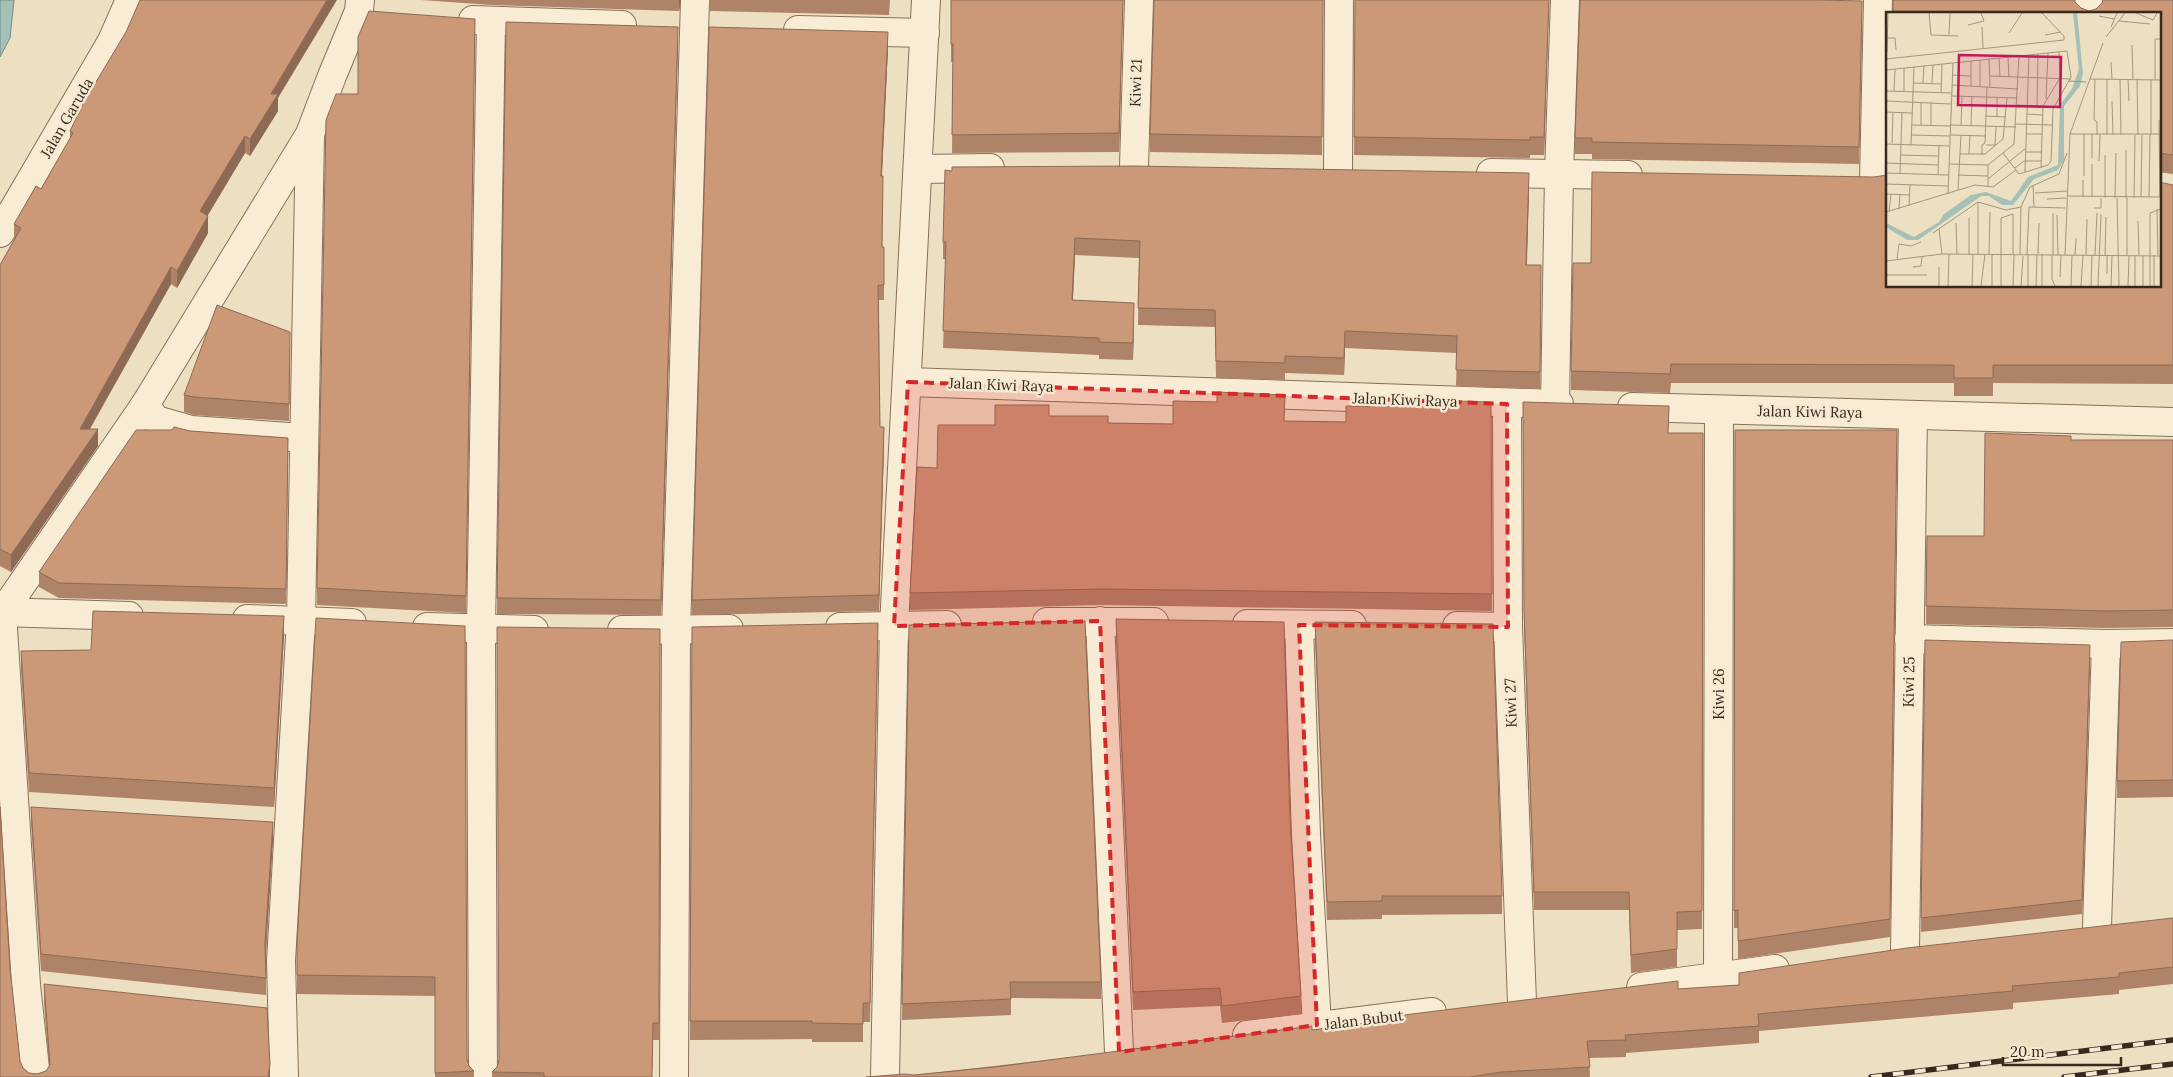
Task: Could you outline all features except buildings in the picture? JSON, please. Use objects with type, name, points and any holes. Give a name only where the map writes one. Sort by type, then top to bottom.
[{"type":"street","name":"Jalan Garuda","points":[[0,233],[112,41],[130,0]]},
{"type":"street","points":[[674,1077],[676,630],[695,0]]},
{"type":"street","points":[[885,1077],[894,626],[908,382],[926,0]]},
{"type":"street","name":"Kiwi 21","points":[[1134,166],[1139,0]]},
{"type":"street","points":[[1338,170],[1339,0]]},
{"type":"street","points":[[1555,404],[1559,174],[1565,0]]},
{"type":"street","points":[[1844,180],[1880,180],[1878,0]]},
{"type":"street","points":[[36,1077],[26,984],[1,612],[145,405],[310,134],[359,6],[388,13]]},
{"type":"street","points":[[445,18],[723,28]]},
{"type":"street","points":[[483,1077],[481,629],[491,21]]},
{"type":"street","points":[[771,30],[925,33]]},
{"type":"street","points":[[284,1077],[270,1010],[281,961],[279,823],[301,620],[310,134]]},
{"type":"street","points":[[1104,167],[1163,167]]},
{"type":"street","points":[[918,169],[1016,168]]},
{"type":"street","points":[[1309,170],[1367,171]]},
{"type":"street","points":[[1463,172],[1657,176]]},
{"type":"street","name":"Jalan Kiwi Raya","points":[[908,382],[1507,404],[2173,422]]},
{"type":"street","name":"Kiwi 27","points":[[1507,404],[1508,627],[1522,1002]]},
{"type":"street","points":[[145,405],[156,420],[191,430],[303,438]]},
{"type":"street","name":"Kiwi 26","points":[[1718,978],[1719,410]]},
{"type":"street","name":"Kiwi 25","points":[[1905,950],[1913,415]]},
{"type":"street","points":[[1,612],[152,616]]},
{"type":"street","points":[[222,618],[377,624]]},
{"type":"street","points":[[1022,623],[1100,621],[1180,623]]},
{"type":"street","points":[[1100,621],[1119,1052]]},
{"type":"street","points":[[1219,623],[1379,626]]},
{"type":"street","points":[[815,628],[973,624]]},
{"type":"street","points":[[1299,625],[1306,835],[1317,1026]]},
{"type":"street","points":[[405,626],[559,630]]},
{"type":"street","points":[[1428,626],[1508,627]]},
{"type":"street","points":[[598,630],[756,629]]},
{"type":"street","points":[[1909,640],[2106,644],[2173,643]]},
{"type":"street","points":[[2097,927],[2106,644]]},
{"type":"street","points":[[13,807],[43,809]]},
{"type":"street","points":[[2068,930],[2126,924]]},
{"type":"street","points":[[1876,954],[1934,946]]},
{"type":"street","points":[[1620,990],[1797,966]]},
{"type":"street","points":[[26,984],[56,988]]},
{"type":"street","points":[[1492,1005],[1551,998]]},
{"type":"street","name":"Jalan Bubut","points":[[1218,1038],[1454,1010]]},
{"type":"street","points":[[1090,1055],[1149,1048]]},
{"type":"highlighted area","points":[[908,382],[1507,404],[1508,627],[1299,625],[1317,1025],[1119,1052],[1100,621],[894,626]]},
{"type":"water","points":[[0,0],[14,0],[10,38],[0,57]]},
{"type":"railway","points":[[1871,1077],[2173,1040]]},
{"type":"railway","points":[[2064,1077],[2173,1064]]}]
